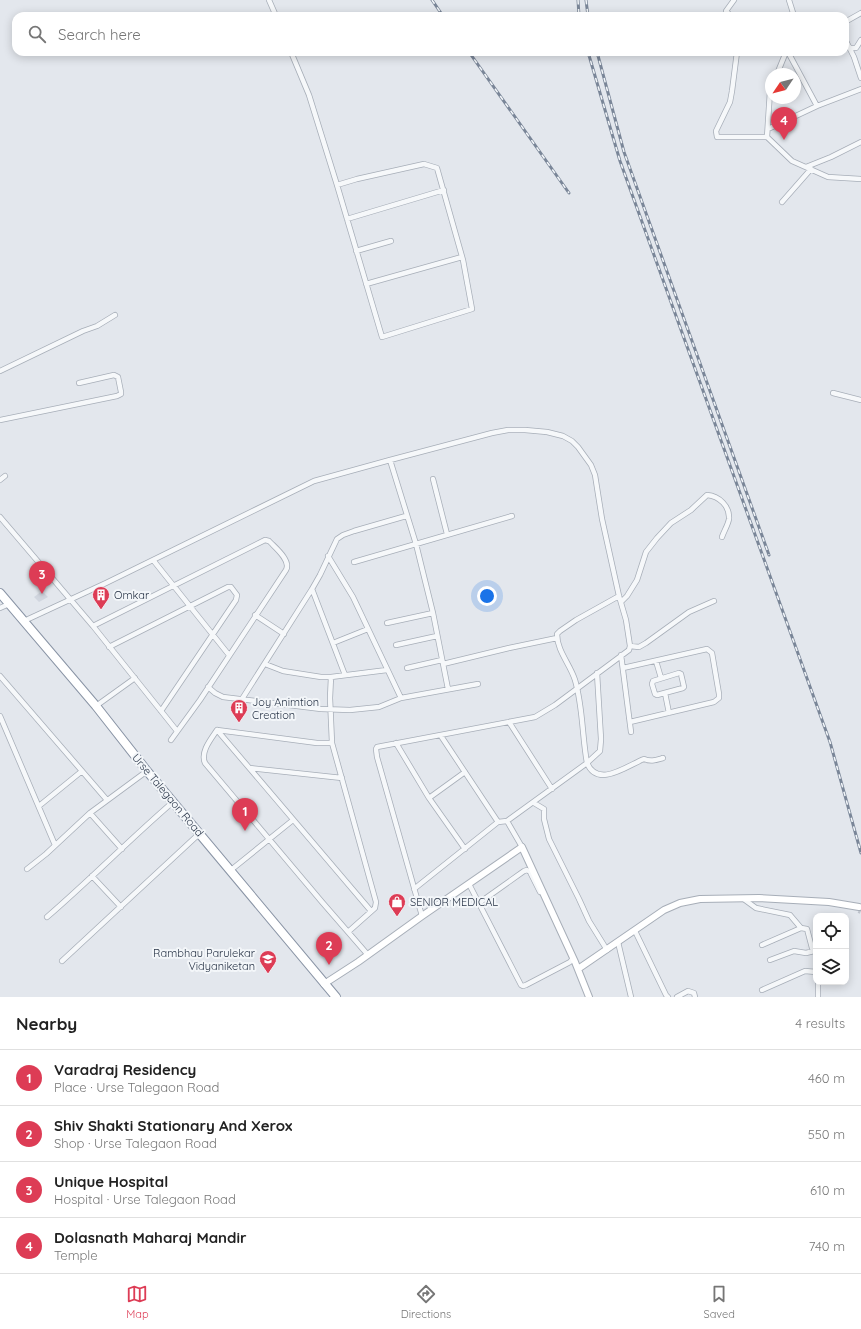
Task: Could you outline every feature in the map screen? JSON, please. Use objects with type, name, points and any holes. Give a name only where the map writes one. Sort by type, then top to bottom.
[{"type":"highway","name":"Urse Talegaon Road","points":[[0,593],[96,706],[173,802],[336,997]]},
{"type":"street","points":[[269,0],[274,12]]},
{"type":"street","points":[[727,12],[726,11],[734,0]]},
{"type":"street","points":[[789,0],[793,12]]},
{"type":"street","points":[[849,20],[861,13]]},
{"type":"street","points":[[861,40],[856,48],[850,48],[861,78]]},
{"type":"street","points":[[293,56],[309,95],[382,337],[472,309],[462,257],[437,168],[424,164],[337,185]]},
{"type":"street","points":[[736,56],[730,102],[716,131],[717,137],[767,137],[792,161],[828,177],[861,179]]},
{"type":"street","points":[[780,68],[785,56]]},
{"type":"street","points":[[789,56],[817,106]]},
{"type":"street","points":[[768,129],[817,106],[861,89]]},
{"type":"street","points":[[767,137],[769,104]]},
{"type":"street","points":[[806,167],[832,157],[861,142]]},
{"type":"street","points":[[782,202],[811,169]]},
{"type":"street","points":[[347,219],[444,190]]},
{"type":"street","points":[[356,252],[391,241]]},
{"type":"street","points":[[366,284],[462,257]]},
{"type":"street","points":[[0,371],[83,331],[97,326],[115,315]]},
{"type":"street","points":[[0,420],[121,394],[118,377],[114,375],[79,383]]},
{"type":"street","points":[[833,393],[861,400]]},
{"type":"street","points":[[24,621],[314,482],[492,432],[508,430],[547,432],[562,436],[572,441],[585,456],[595,475],[602,519],[618,596],[626,620],[630,646],[629,650],[535,718],[377,747],[376,749],[388,797],[422,916]]},
{"type":"street","points":[[390,460],[406,516],[416,544],[448,689]]},
{"type":"street","points":[[0,480],[5,476]]},
{"type":"street","points":[[433,479],[447,534]]},
{"type":"street","points":[[620,602],[628,596],[637,580],[646,552],[657,538],[671,523],[691,510],[707,494],[722,501],[728,511],[730,517],[722,537]]},
{"type":"street","points":[[242,699],[312,589],[337,539],[343,535],[406,516]]},
{"type":"street","points":[[354,562],[512,516]]},
{"type":"street","points":[[0,517],[110,646],[177,731]]},
{"type":"street","points":[[93,626],[267,540],[287,562],[288,567],[208,687],[170,740]]},
{"type":"street","points":[[328,556],[353,597],[401,698]]},
{"type":"street","points":[[153,560],[229,655]]},
{"type":"street","points":[[110,646],[228,586],[231,587],[237,595],[236,600],[161,711]]},
{"type":"street","points":[[312,589],[345,675]]},
{"type":"street","points":[[618,596],[557,634],[564,658],[577,688],[587,764],[593,772],[604,775],[616,773],[644,759],[653,761],[663,758]]},
{"type":"street","points":[[630,646],[639,647],[689,612],[714,601]]},
{"type":"street","points":[[0,608],[9,604]]},
{"type":"street","points":[[386,623],[432,613]]},
{"type":"street","points":[[255,616],[284,634]]},
{"type":"street","points":[[333,643],[368,629]]},
{"type":"street","points":[[396,645],[437,636]]},
{"type":"street","points":[[408,668],[557,638]]},
{"type":"street","points":[[623,668],[707,649],[712,653],[719,694],[719,698],[714,702],[630,722]]},
{"type":"street","points":[[621,656],[631,732]]},
{"type":"street","points":[[656,661],[661,678]]},
{"type":"street","points":[[265,664],[283,672],[331,677],[387,670]]},
{"type":"street","points":[[414,889],[498,822],[507,821],[534,803],[587,764],[597,754],[600,747],[597,673]]},
{"type":"street","points":[[680,673],[684,686],[683,688],[656,695],[652,684],[653,681],[661,678],[680,673]]},
{"type":"street","points":[[0,676],[107,800]]},
{"type":"street","points":[[331,677],[330,710],[332,743],[376,902],[375,908],[348,932]]},
{"type":"street","points":[[96,706],[135,678]]},
{"type":"street","points":[[208,687],[223,697],[330,710],[350,710],[379,707],[401,698],[478,684]]},
{"type":"street","points":[[665,693],[669,713]]},
{"type":"street","points":[[0,716],[56,845]]},
{"type":"street","points":[[509,722],[552,789]]},
{"type":"street","points":[[216,730],[317,743],[332,743]]},
{"type":"street","points":[[216,730],[371,911]]},
{"type":"street","points":[[216,730],[204,754],[203,759],[205,763],[368,955]]},
{"type":"street","points":[[441,736],[498,822]]},
{"type":"street","points":[[396,743],[429,798],[465,849]]},
{"type":"street","points":[[250,768],[342,778]]},
{"type":"street","points":[[39,806],[82,771]]},
{"type":"street","points":[[27,869],[56,845],[90,813],[148,771]]},
{"type":"street","points":[[429,798],[465,772]]},
{"type":"street","points":[[47,917],[173,802]]},
{"type":"street","points":[[534,803],[544,809],[544,819],[549,839],[580,899],[589,921],[607,950]]},
{"type":"street","points":[[90,813],[122,849]]},
{"type":"street","points":[[231,870],[293,820]]},
{"type":"street","points":[[507,821],[522,847],[578,969],[589,997]]},
{"type":"street","points":[[62,961],[200,833]]},
{"type":"street","points":[[324,984],[522,847]]},
{"type":"street","points":[[479,903],[524,871],[528,870],[561,937]]},
{"type":"street","points":[[92,876],[121,907]]},
{"type":"street","points":[[470,884],[521,985],[526,985],[570,962],[573,958]]},
{"type":"street","points":[[578,969],[664,910],[680,903],[700,899],[743,900],[833,905],[859,908]]},
{"type":"street","points":[[743,900],[756,908],[790,914],[801,928]]},
{"type":"street","points":[[762,945],[801,928],[807,929],[813,949]]},
{"type":"street","points":[[635,931],[668,997]]},
{"type":"street","points":[[618,942],[630,997]]},
{"type":"street","points":[[770,960],[794,951],[806,953],[813,952]]},
{"type":"street","points":[[762,990],[805,971],[813,972]]},
{"type":"street","points":[[818,985],[818,997]]},
{"type":"street","points":[[677,997],[688,991],[694,993],[695,997]]},
{"type":"shaded area","points":[[42,591],[48,597],[39,602],[34,597]]},
{"type":"railway","points":[[432,0],[440,12]]},
{"type":"railway","points":[[578,0],[579,12]]},
{"type":"railway","points":[[586,0],[588,12]]},
{"type":"railway","points":[[472,56],[569,193]]},
{"type":"railway","points":[[589,56],[620,161],[830,742],[861,853]]},
{"type":"railway","points":[[598,56],[624,152],[769,555]]},
{"type":"place","name":"Dolasnath Maharaj Mandir","points":[[784,140]]},
{"type":"place","name":"Unique Hospital","points":[[42,594]]},
{"type":"place","name":"Omkar","points":[[101,610]]},
{"type":"place","name":"Joy Animtion Creation","points":[[239,723]]},
{"type":"place","name":"Varadraj Residency","points":[[245,831]]},
{"type":"place","name":"SENIOR MEDICAL","points":[[397,917]]},
{"type":"place","name":"Shiv Shakti Stationary And Xerox","points":[[329,965]]},
{"type":"place","name":"Rambhau Parulekar Vidyaniketan","points":[[268,974]]}]
